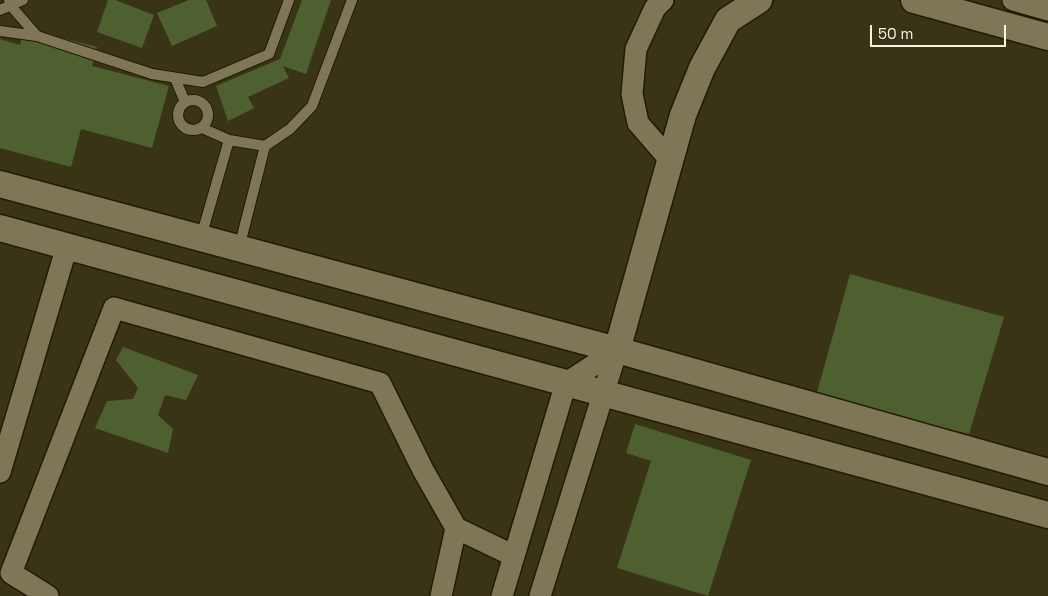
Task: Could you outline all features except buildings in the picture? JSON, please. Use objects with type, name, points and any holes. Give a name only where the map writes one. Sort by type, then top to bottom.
[{"type":"street","points":[[663,0],[655,8],[636,49],[632,94],[638,123],[670,160]]},
{"type":"street","points":[[540,596],[617,350],[682,115],[699,76],[728,20],[759,0]]},
{"type":"street","points":[[914,0],[1048,37]]},
{"type":"street","points":[[1013,0],[1048,10]]},
{"type":"street","points":[[0,185],[617,350],[1048,472]]},
{"type":"street","points":[[0,228],[1048,515]]},
{"type":"street","points":[[0,472],[67,246]]},
{"type":"street","points":[[48,596],[11,573],[114,308],[380,383],[423,470],[456,528],[514,556]]},
{"type":"street","points":[[502,596],[566,383],[617,350]]},
{"type":"street","points":[[442,596],[456,528]]},
{"type":"lane","points":[[0,10],[10,3],[24,0]]},
{"type":"lane","points":[[0,31],[37,36],[152,74],[203,82],[269,54],[289,0]]},
{"type":"lane","points":[[239,248],[265,146],[290,129],[312,106],[352,0]]},
{"type":"lane","points":[[10,3],[37,36]]},
{"type":"lane","points":[[175,78],[185,102]]},
{"type":"lane","points":[[190,100],[200,101],[207,108],[208,118],[202,128],[188,130],[181,124],[178,119],[179,109],[185,102],[190,100]]},
{"type":"lane","points":[[202,128],[229,140],[265,146]]},
{"type":"lane","points":[[201,238],[229,140]]}]
